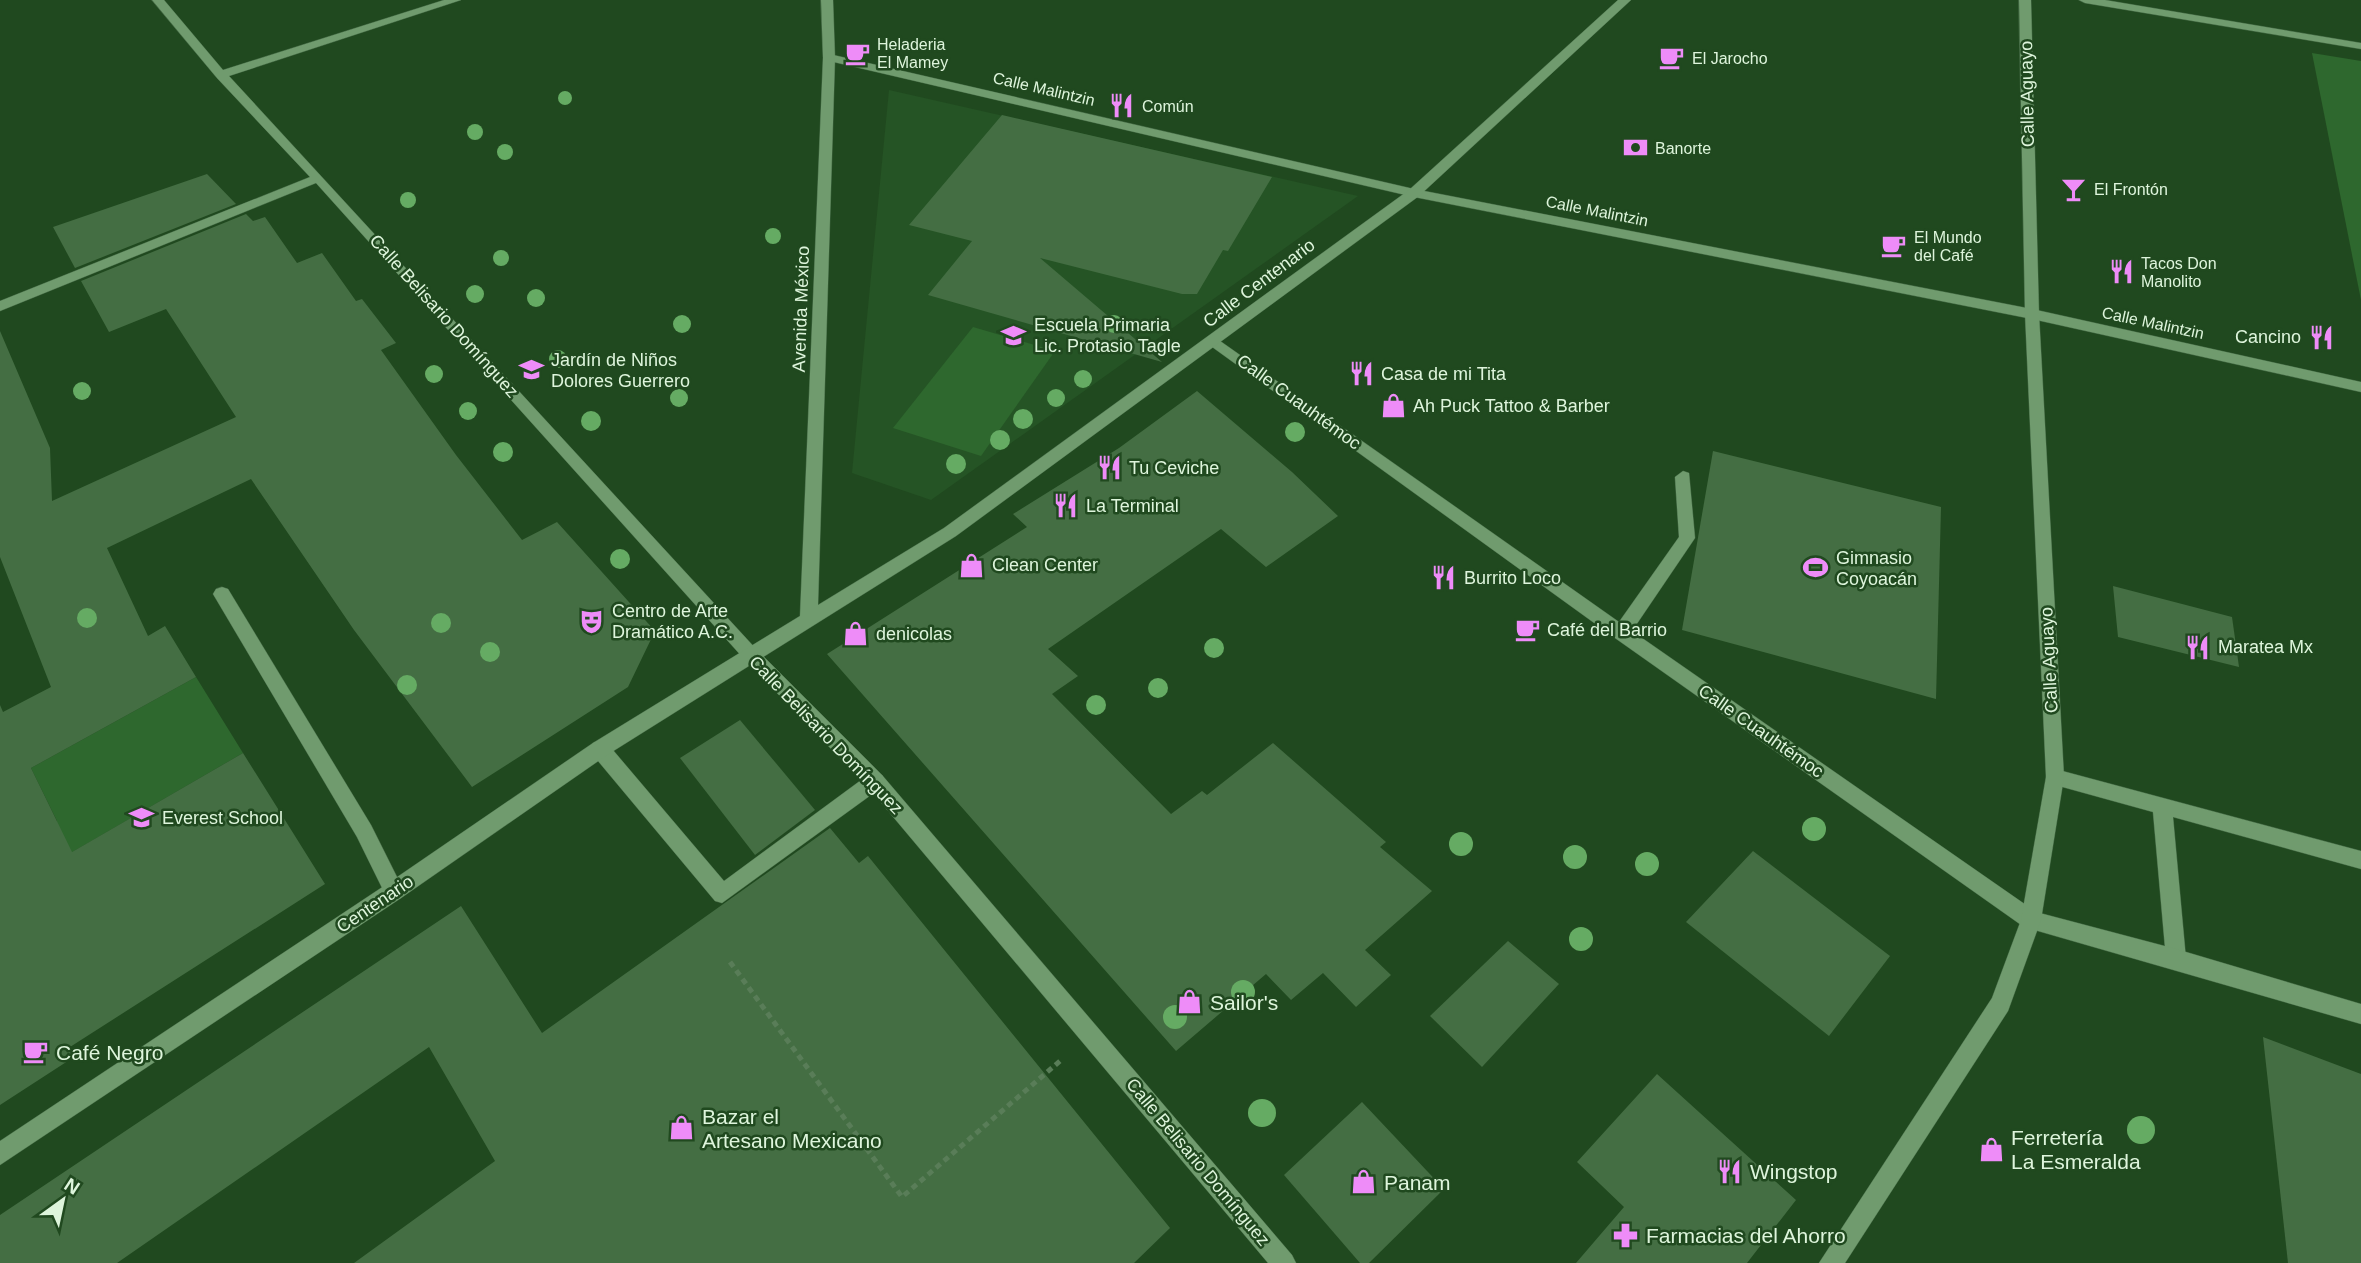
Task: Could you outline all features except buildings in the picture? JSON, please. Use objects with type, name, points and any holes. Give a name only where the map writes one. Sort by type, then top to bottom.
[{"type":"street","name":"Calle Belisario Domínguez","points":[[158,0],[221,75],[318,178],[751,655],[875,781],[1284,1263]]},
{"type":"street","points":[[221,75],[455,0]]},
{"type":"street","name":"Avenida México","points":[[809,620],[829,58],[827,0]]},
{"type":"street","name":"Calle Centenario","points":[[751,655],[950,532],[1414,192],[1625,0]]},
{"type":"street","name":"Calle Aguayo","points":[[1831,1263],[2000,1004],[2031,920],[2055,777],[2032,314],[2025,0]]},
{"type":"street","points":[[2085,0],[2361,46]]},
{"type":"street","name":"Calle Malintzin","points":[[829,58],[1414,192],[2032,314],[2361,387]]},
{"type":"street","points":[[0,306],[318,178]]},
{"type":"street","name":"Calle Cuauhtémoc","points":[[1213,341],[1621,633],[2031,920],[2176,959],[2361,1014]]},
{"type":"street","points":[[1621,633],[1686,538],[1683,477]]},
{"type":"street","points":[[222,594],[364,831],[394,891]]},
{"type":"street","name":"Centenario","points":[[0,1154],[394,891],[600,749],[751,655]]},
{"type":"street","points":[[600,749],[722,894],[875,781]]},
{"type":"street","points":[[2055,777],[2361,860]]},
{"type":"street","points":[[2162,805],[2176,959]]},
{"type":"path","points":[[730,962],[902,1197],[1090,1035]]},
{"type":"shaded area","points":[[2312,53],[2361,61],[2361,300]]},
{"type":"shaded area","name":"Escuela Primaria Lic. Protasio Tagle","points":[[889,90],[1358,196],[931,500],[852,473]]},
{"type":"shaded area","points":[[973,327],[1055,351],[981,456],[893,428]]},
{"type":"shaded area","points":[[196,677],[243,753],[0,894],[0,853],[57,821],[31,768]]},
{"type":"place","name":"Heladeria El Mamey","points":[[857,53]]},
{"type":"place","name":"El Jarocho","points":[[1672,58]]},
{"type":"place","name":"Común","points":[[1122,106]]},
{"type":"place","name":"Banorte","points":[[1635,148]]},
{"type":"place","name":"El Frontón","points":[[2074,189]]},
{"type":"place","name":"El Mundo del Café","points":[[1894,246]]},
{"type":"place","name":"Tacos Don Manolito","points":[[2121,272]]},
{"type":"place","name":"Escuela Primaria Lic. Protasio Tagle","points":[[1014,335]]},
{"type":"place","name":"Cancino","points":[[2321,337]]},
{"type":"place","name":"Jardín de Niños Dolores Guerrero","points":[[531,370]]},
{"type":"place","name":"Casa de mi Tita","points":[[1361,374]]},
{"type":"place","name":"Ah Puck Tattoo & Barber","points":[[1393,406]]},
{"type":"place","name":"Tu Ceviche","points":[[1109,468]]},
{"type":"place","name":"La Terminal","points":[[1066,506]]},
{"type":"place","name":"Clean Center","points":[[972,565]]},
{"type":"place","name":"Gimnasio Coyoacán","points":[[1816,568]]},
{"type":"place","name":"Burrito Loco","points":[[1444,578]]},
{"type":"place","name":"Centro de Arte Dramático A.C.","points":[[592,621]]},
{"type":"place","name":"Café del Barrio","points":[[1527,630]]},
{"type":"place","name":"denicolas","points":[[856,634]]},
{"type":"place","name":"Maratea Mx","points":[[2198,647]]},
{"type":"place","name":"Everest School","points":[[142,818]]},
{"type":"place","name":"Sailor's","points":[[1190,1002]]},
{"type":"place","name":"Café Negro","points":[[36,1052]]},
{"type":"place","name":"Bazar el Artesano Mexicano","points":[[682,1128]]},
{"type":"place","name":"Ferretería La Esmeralda","points":[[1991,1149]]},
{"type":"place","name":"Wingstop","points":[[1730,1171]]},
{"type":"place","name":"Panam","points":[[1364,1182]]},
{"type":"place","name":"Farmacias del Ahorro","points":[[1626,1235]]}]
